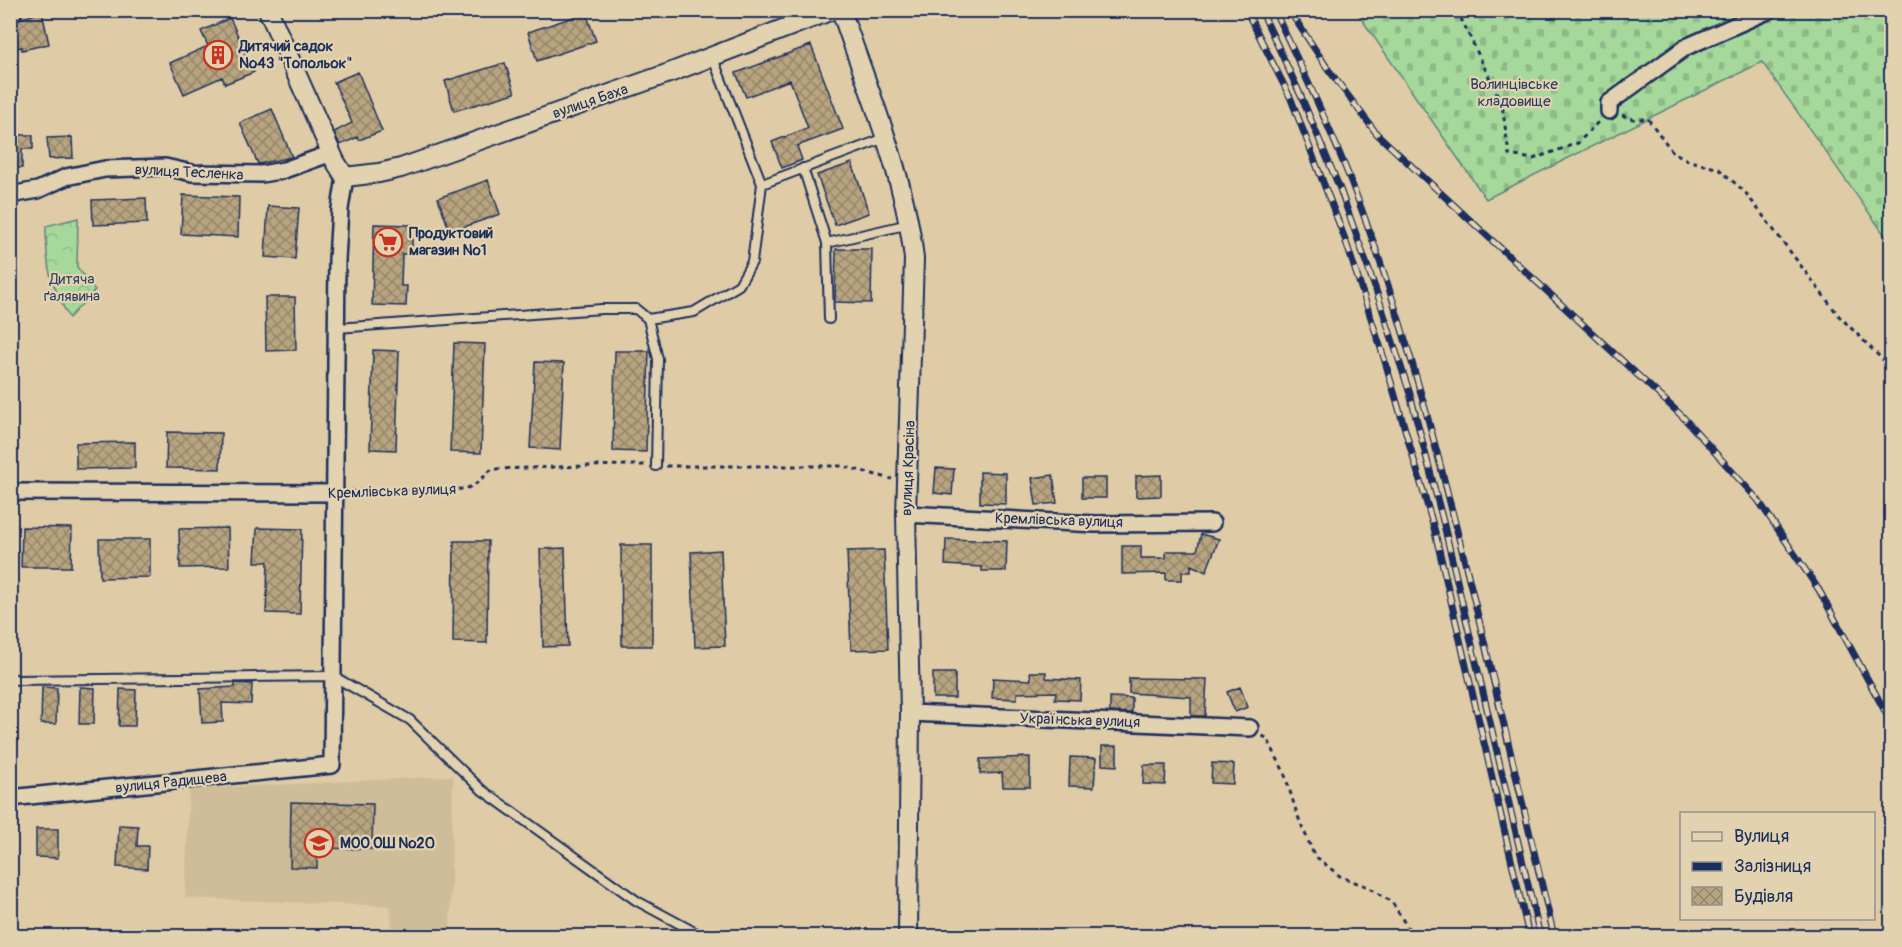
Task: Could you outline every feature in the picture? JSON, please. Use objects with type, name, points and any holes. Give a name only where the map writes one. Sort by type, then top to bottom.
[{"type":"street","points":[[10,11],[15,10]]},
{"type":"street","points":[[268,10],[339,170],[345,177],[340,209],[337,328],[333,676]]},
{"type":"street","name":"вулиця Баха","points":[[345,177],[401,168],[712,56],[832,10]]},
{"type":"street","name":"вулиця Красіна","points":[[841,10],[901,184],[910,223],[914,259],[906,514],[910,713],[908,936]]},
{"type":"street","points":[[1609,111],[1609,103],[1686,47],[1770,10]]},
{"type":"street","name":"вулиця Тесленка","points":[[10,195],[38,190],[66,177],[105,169],[165,167],[192,173],[262,174],[284,170],[332,153]]},
{"type":"street","name":"Кремлівська вулиця","points":[[10,492],[336,493]]},
{"type":"street","name":"Кремлівська вулиця","points":[[906,514],[1095,524],[1212,523]]},
{"type":"street","name":"вулиця Радищева","points":[[10,798],[332,765],[333,676]]},
{"type":"street","name":"Українська вулиця","points":[[910,713],[1250,728]]},
{"type":"lane","points":[[648,319],[694,312],[739,285],[752,262],[762,184],[712,56]]},
{"type":"lane","points":[[762,184],[885,138]]},
{"type":"lane","points":[[803,168],[827,243],[829,320]]},
{"type":"lane","points":[[827,243],[910,223]]},
{"type":"lane","points":[[337,328],[602,309],[636,309],[648,319],[658,359],[656,466]]},
{"type":"lane","points":[[10,677],[17,680],[333,676],[410,720],[482,790],[637,902],[702,936]]},
{"type":"path","points":[[1457,10],[1502,104],[1509,155],[1533,159],[1578,143],[1609,111],[1633,119],[1648,119],[1672,151],[1687,160],[1719,169],[1744,192],[1839,316],[1892,369]]},
{"type":"path","name":"Кремлівська вулиця","points":[[336,493],[359,489],[398,491],[466,489],[477,483],[492,469],[587,465],[842,466],[908,483]]},
{"type":"path","points":[[1250,728],[1267,738],[1284,772],[1297,814],[1314,855],[1341,877],[1366,886],[1392,902],[1409,930],[1410,936]]},
{"type":"shaded area","name":"МОО ОШ №20","points":[[453,776],[450,936],[393,936],[390,906],[185,898],[189,789]]},
{"type":"green space","name":"Волинцівське кладовище","points":[[1356,11],[1891,11],[1891,244],[1762,62],[1486,199]]},
{"type":"green space","name":"Дитяча ґалявина","points":[[78,218],[77,267],[95,290],[69,318],[50,274],[46,226]]},
{"type":"building","points":[[42,12],[49,44],[22,50],[22,47],[10,49],[10,27],[17,26],[15,20]]},
{"type":"building","points":[[586,13],[596,41],[537,61],[528,32]]},
{"type":"building","name":"Дитячий садок №43 \"Топольок\"","points":[[230,18],[254,72],[225,84],[222,77],[184,94],[170,63],[208,46],[201,31]]},
{"type":"building","points":[[811,45],[843,129],[797,146],[802,160],[782,168],[772,142],[808,128],[790,80],[746,97],[736,73]]},
{"type":"building","points":[[505,63],[515,93],[454,111],[445,81]]},
{"type":"building","points":[[358,72],[382,131],[359,140],[358,137],[340,145],[334,132],[352,123],[334,82]]},
{"type":"building","points":[[272,109],[292,157],[258,164],[240,123]]},
{"type":"building","points":[[10,135],[33,135],[33,149],[22,149],[22,168],[10,167]]},
{"type":"building","points":[[72,137],[73,158],[49,159],[47,138]]},
{"type":"building","points":[[852,163],[869,213],[835,225],[817,175]]},
{"type":"building","points":[[488,180],[500,214],[450,232],[438,198]]},
{"type":"building","points":[[183,195],[239,197],[238,237],[181,234]]},
{"type":"building","points":[[146,198],[147,223],[93,225],[92,200]]},
{"type":"building","points":[[268,206],[299,208],[295,259],[265,257]]},
{"type":"building","points":[[374,224],[412,225],[412,254],[402,254],[401,286],[407,286],[406,306],[372,305]]},
{"type":"building","points":[[836,249],[872,249],[871,303],[835,302]]},
{"type":"building","points":[[265,297],[295,297],[296,350],[266,351]]},
{"type":"building","points":[[454,343],[485,344],[481,453],[450,452]]},
{"type":"building","points":[[373,350],[399,351],[396,450],[370,449]]},
{"type":"building","points":[[615,351],[649,351],[646,452],[613,451]]},
{"type":"building","points":[[535,362],[564,363],[560,450],[530,448]]},
{"type":"building","points":[[167,432],[221,433],[220,469],[166,468]]},
{"type":"building","points":[[135,442],[135,468],[76,469],[76,443]]},
{"type":"building","points":[[936,468],[954,469],[952,495],[934,493]]},
{"type":"building","points":[[980,472],[1006,473],[1006,504],[980,503]]},
{"type":"building","points":[[1053,475],[1057,503],[1036,505],[1032,478]]},
{"type":"building","points":[[1161,475],[1161,496],[1136,497],[1136,476]]},
{"type":"building","points":[[1082,478],[1106,478],[1106,498],[1082,498]]},
{"type":"building","points":[[22,527],[72,528],[71,567],[21,567]]},
{"type":"building","points":[[228,528],[229,567],[180,568],[179,529]]},
{"type":"building","points":[[257,528],[302,529],[300,614],[266,613],[268,562],[255,562]]},
{"type":"building","points":[[1201,534],[1219,539],[1206,572],[1191,565],[1191,572],[1182,572],[1182,580],[1166,580],[1166,573],[1122,574],[1122,546],[1141,546],[1141,558],[1166,558],[1166,551],[1197,551]]},
{"type":"building","points":[[99,539],[150,539],[150,577],[100,578]]},
{"type":"building","points":[[946,539],[1007,541],[1006,571],[982,571],[982,567],[945,565]]},
{"type":"building","points":[[454,541],[488,541],[487,643],[453,642]]},
{"type":"building","points":[[621,545],[652,545],[652,646],[622,646]]},
{"type":"building","points":[[565,548],[568,646],[543,647],[540,549]]},
{"type":"building","points":[[721,550],[725,646],[695,647],[691,552]]},
{"type":"building","points":[[884,550],[888,649],[851,650],[847,551]]},
{"type":"building","points":[[1030,672],[1046,672],[1046,678],[1081,680],[1080,700],[1055,699],[1056,692],[1017,693],[1017,699],[992,698],[993,678],[1031,680]]},
{"type":"building","points":[[933,673],[955,673],[955,698],[933,698]]},
{"type":"building","points":[[1129,678],[1207,679],[1205,716],[1191,716],[1191,697],[1129,693]]},
{"type":"building","points":[[235,683],[252,684],[251,704],[222,703],[223,722],[202,723],[200,689],[235,687]]},
{"type":"building","points":[[42,687],[57,688],[56,724],[41,724]]},
{"type":"building","points":[[80,687],[95,688],[94,724],[79,724]]},
{"type":"building","points":[[1240,687],[1248,707],[1235,712],[1227,692]]},
{"type":"building","points":[[120,689],[136,690],[135,726],[119,726]]},
{"type":"building","points":[[1110,697],[1132,698],[1132,713],[1110,712]]},
{"type":"building","points":[[1102,746],[1117,746],[1117,766],[1102,765]]},
{"type":"building","points":[[1030,757],[1030,787],[1003,787],[1002,773],[980,774],[980,759]]},
{"type":"building","points":[[1070,757],[1096,758],[1094,787],[1069,786]]},
{"type":"building","points":[[1212,763],[1234,764],[1233,784],[1211,783]]},
{"type":"building","points":[[1144,765],[1166,765],[1165,785],[1143,784]]},
{"type":"building","points":[[291,802],[373,804],[372,849],[317,848],[317,868],[290,867]]},
{"type":"building","points":[[119,825],[138,826],[137,846],[148,846],[147,869],[117,867]]},
{"type":"building","points":[[36,829],[58,829],[58,858],[36,857]]},
{"type":"railway","points":[[1246,10],[1291,99],[1345,239],[1384,358],[1434,528],[1529,936]]},
{"type":"railway","points":[[1261,10],[1301,96],[1340,189],[1410,394],[1444,525],[1540,936]]},
{"type":"railway","points":[[1274,10],[1315,97],[1352,184],[1407,346],[1453,512],[1554,936]]},
{"type":"railway","points":[[1289,10],[1328,69],[1377,134],[1682,416],[1758,500],[1819,590],[1892,724]]},
{"type":"place","name":"Дитячий садок №43 \"Топольок\"","points":[[218,55]]},
{"type":"place","name":"Продуктовий магазин №1","points":[[388,242]]},
{"type":"place","name":"МОО ОШ №20","points":[[319,843]]}]
